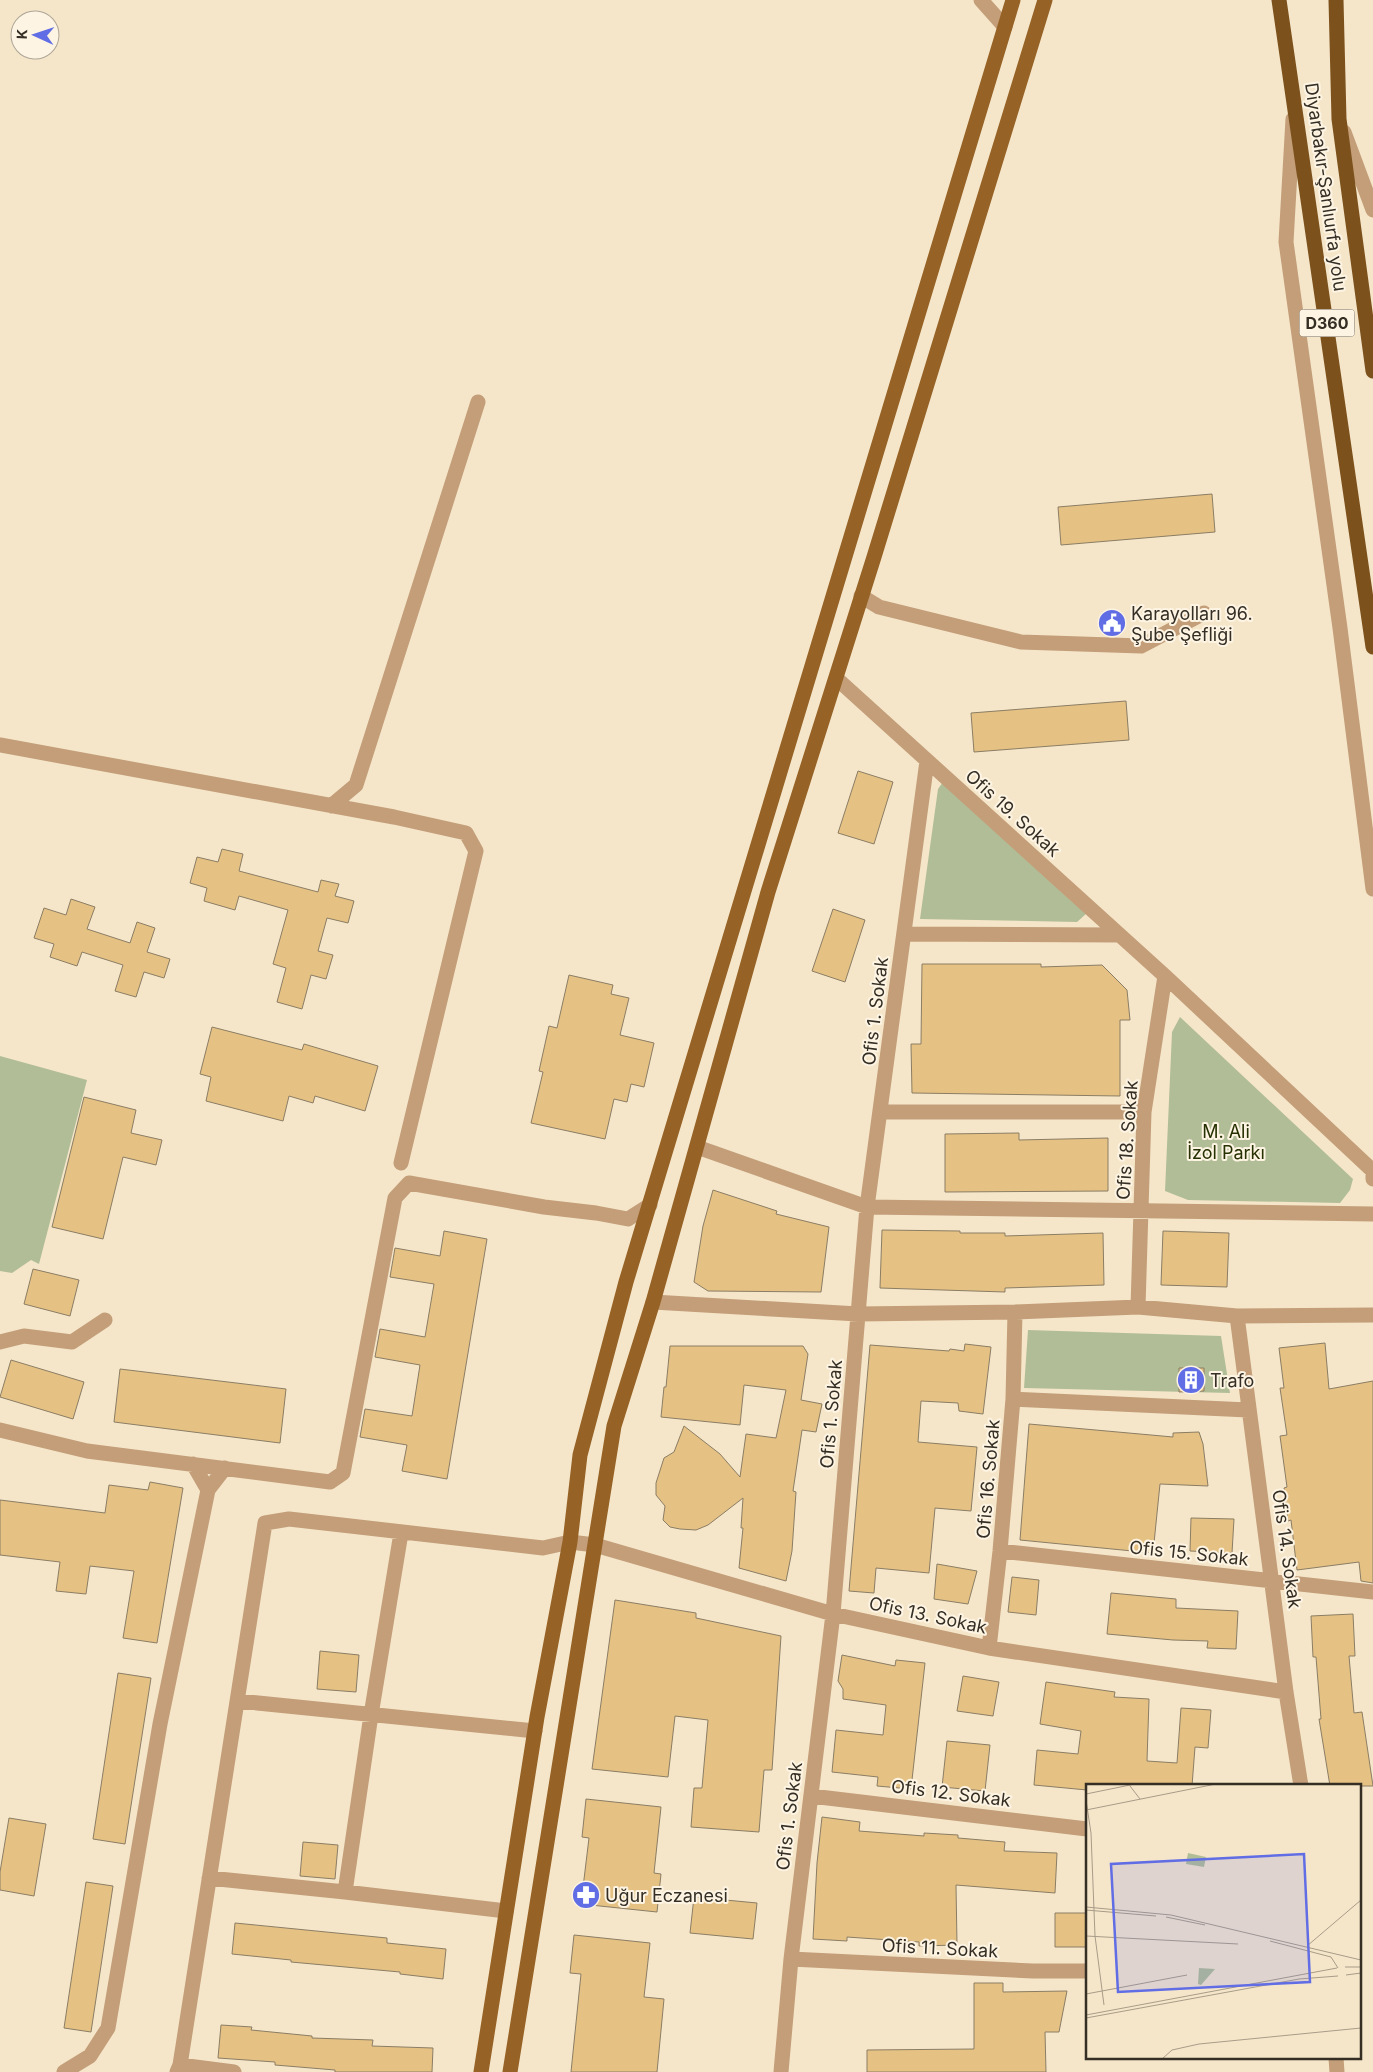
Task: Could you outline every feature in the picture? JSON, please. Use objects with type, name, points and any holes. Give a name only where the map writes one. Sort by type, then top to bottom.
[{"type":"highway","name":"Diyarbakır-Şanlıurfa yolu","points":[[1279,0],[1373,647]]},
{"type":"highway","name":"Diyarbakır-Şanlıurfa yolu","points":[[1336,0],[1339,119],[1373,371]]},
{"type":"main road","points":[[481,2072],[535,1731],[570,1542],[580,1455],[626,1282],[1013,0]]},
{"type":"main road","points":[[510,2072],[614,1426],[653,1302],[768,892],[836,678],[1044,0]]},
{"type":"street","points":[[981,0],[1005,28]]},
{"type":"street","points":[[1294,97],[1286,242],[1340,628],[1373,890]]},
{"type":"street","points":[[1339,119],[1373,210]]},
{"type":"street","points":[[361,811],[356,785],[478,402]]},
{"type":"street","points":[[861,596],[879,607],[1021,642],[1141,646],[1204,613]]},
{"type":"street","name":"Ofis 19. Sokak","points":[[836,678],[1165,976],[1373,1171]]},
{"type":"street","points":[[0,745],[361,811],[466,834],[476,851],[401,1163],[344,1473],[330,1482],[87,1451],[0,1430]]},
{"type":"street","name":"Ofis 1. Sokak","points":[[781,2072],[810,1796],[833,1614],[867,1207],[927,761]]},
{"type":"street","points":[[331,806],[356,785]]},
{"type":"street","points":[[904,934],[1118,935]]},
{"type":"street","name":"Ofis 18. Sokak","points":[[1138,1307],[1144,1112],[1165,976]]},
{"type":"street","points":[[881,1112],[1144,1112]]},
{"type":"street","points":[[697,1147],[867,1207],[1373,1214]]},
{"type":"street","points":[[401,1163],[409,1183]]},
{"type":"street","points":[[1373,1171],[1373,1179]]},
{"type":"street","points":[[409,1183],[544,1207],[628,1219],[650,1205]]},
{"type":"street","points":[[395,1198],[409,1183]]},
{"type":"street","points":[[653,1302],[858,1314],[1015,1312],[1138,1307],[1238,1316],[1373,1315]]},
{"type":"street","name":"Ofis 16. Sokak","points":[[990,1648],[1013,1399],[1015,1312]]},
{"type":"street","name":"Ofis 14. Sokak","points":[[1238,1316],[1248,1410],[1273,1582],[1286,1692],[1301,1784]]},
{"type":"street","points":[[0,1342],[24,1336],[72,1342],[105,1320]]},
{"type":"street","points":[[1013,1399],[1248,1410]]},
{"type":"street","points":[[194,1464],[208,1490]]},
{"type":"street","points":[[64,2072],[90,2056],[108,2028],[160,1724],[208,1490],[226,1468]]},
{"type":"street","name":"Ofis 13. Sokak","points":[[238,1701],[265,1523],[289,1519],[543,1548],[570,1542],[595,1545],[833,1614],[990,1648],[1286,1692]]},
{"type":"street","points":[[345,1892],[371,1715],[401,1533]]},
{"type":"street","name":"Ofis 15. Sokak","points":[[1000,1551],[1373,1592]]},
{"type":"street","points":[[234,2072],[179,2069],[238,1701],[535,1731]]},
{"type":"street","name":"Ofis 12. Sokak","points":[[810,1796],[1086,1829]]},
{"type":"street","points":[[209,1878],[506,1911]]},
{"type":"street","name":"Ofis 11. Sokak","points":[[792,1959],[1033,1971],[1086,1971]]},
{"type":"green space","points":[[943,782],[1087,913],[1077,922],[920,919],[938,789]]},
{"type":"green space","name":"M. Ali İzol Parkı","points":[[1180,1017],[1353,1179],[1350,1190],[1340,1203],[1188,1200],[1165,1191],[1172,1032]]},
{"type":"green space","points":[[0,1056],[87,1080],[39,1264],[31,1260],[12,1273],[0,1271]]},
{"type":"green space","points":[[1028,1330],[1221,1336],[1230,1393],[1024,1388]]},
{"type":"building","points":[[1212,494],[1215,532],[1061,545],[1058,507]]},
{"type":"building","points":[[1126,701],[1129,740],[974,752],[971,713]]},
{"type":"building","points":[[858,771],[893,782],[874,844],[838,833]]},
{"type":"building","points":[[222,849],[243,854],[239,871],[318,892],[321,880],[339,884],[335,896],[354,901],[348,923],[327,918],[318,951],[333,955],[326,979],[311,975],[302,1009],[277,1002],[286,968],[273,964],[288,910],[239,896],[235,910],[204,901],[207,888],[190,883],[197,857],[218,862]]},
{"type":"building","points":[[71,899],[95,907],[87,929],[130,943],[137,922],[155,928],[147,952],[170,959],[164,978],[144,972],[136,997],[115,991],[123,965],[82,952],[77,966],[50,957],[54,944],[34,938],[44,908],[66,915]]},
{"type":"building","points":[[833,909],[865,920],[845,982],[812,971]]},
{"type":"building","points":[[922,964],[1041,964],[1041,967],[1102,965],[1127,990],[1130,1020],[1120,1020],[1120,1096],[912,1093],[911,1044],[921,1044]]},
{"type":"building","points":[[569,975],[613,985],[611,994],[629,998],[620,1035],[654,1043],[644,1087],[631,1084],[627,1102],[614,1099],[605,1139],[531,1123],[543,1072],[539,1071],[549,1026],[557,1028]]},
{"type":"building","points":[[212,1027],[302,1050],[304,1044],[378,1066],[365,1111],[315,1096],[313,1103],[289,1096],[283,1121],[206,1101],[211,1077],[200,1074]]},
{"type":"building","points":[[84,1097],[136,1110],[131,1133],[162,1140],[156,1165],[123,1157],[103,1239],[52,1227]]},
{"type":"building","points":[[1019,1133],[1019,1140],[1108,1138],[1108,1191],[945,1192],[945,1134]]},
{"type":"building","points":[[713,1190],[777,1211],[776,1214],[829,1227],[821,1292],[708,1291],[694,1282],[703,1226]]},
{"type":"building","points":[[882,1230],[1005,1233],[1005,1236],[1103,1233],[1104,1285],[1005,1288],[1005,1292],[880,1288]]},
{"type":"building","points":[[444,1231],[487,1239],[447,1479],[402,1471],[407,1445],[360,1437],[365,1409],[412,1416],[420,1365],[375,1357],[380,1329],[425,1337],[434,1284],[390,1277],[395,1248],[440,1256]]},
{"type":"building","points":[[1163,1231],[1229,1233],[1227,1287],[1161,1285]]},
{"type":"building","points":[[33,1269],[79,1280],[70,1316],[24,1304]]},
{"type":"building","points":[[1325,1343],[1329,1389],[1373,1381],[1373,1583],[1361,1581],[1359,1562],[1297,1570],[1291,1520],[1288,1521],[1284,1488],[1287,1487],[1280,1436],[1287,1435],[1280,1388],[1284,1388],[1279,1348]]},
{"type":"building","points":[[965,1344],[991,1347],[983,1414],[959,1411],[958,1403],[921,1401],[918,1442],[977,1447],[971,1511],[935,1508],[929,1573],[876,1568],[874,1593],[849,1591],[870,1345],[964,1351]]},
{"type":"building","points":[[670,1346],[803,1346],[808,1354],[801,1400],[822,1404],[816,1432],[802,1430],[793,1491],[796,1492],[792,1551],[786,1581],[739,1568],[743,1528],[741,1528],[743,1498],[708,1525],[696,1530],[680,1529],[670,1527],[663,1520],[665,1506],[656,1495],[656,1483],[664,1458],[674,1452],[684,1426],[720,1454],[740,1477],[746,1434],[776,1438],[786,1390],[744,1385],[740,1425],[661,1417]]},
{"type":"building","points":[[11,1360],[84,1382],[73,1419],[0,1397]]},
{"type":"building","name":"Trafo","points":[[1179,1368],[1204,1368],[1204,1391],[1179,1392]]},
{"type":"building","points":[[120,1369],[286,1389],[280,1443],[114,1422]]},
{"type":"building","points":[[1029,1424],[1173,1437],[1173,1433],[1199,1432],[1203,1444],[1208,1486],[1160,1484],[1153,1553],[1020,1540]]},
{"type":"building","points":[[150,1482],[183,1488],[157,1643],[123,1638],[134,1571],[90,1566],[86,1594],[56,1591],[60,1562],[0,1555],[0,1500],[105,1513],[109,1485],[148,1490]]},
{"type":"building","points":[[1191,1518],[1234,1519],[1232,1553],[1190,1551]]},
{"type":"building","points":[[937,1564],[977,1571],[968,1604],[934,1599]]},
{"type":"building","points":[[1012,1577],[1039,1580],[1036,1615],[1008,1612]]},
{"type":"building","points":[[1111,1593],[1176,1599],[1176,1608],[1238,1611],[1236,1649],[1207,1648],[1208,1641],[1107,1634]]},
{"type":"building","points":[[615,1600],[696,1613],[696,1618],[781,1636],[772,1770],[764,1770],[759,1832],[691,1827],[694,1788],[702,1788],[708,1720],[675,1716],[668,1777],[592,1769]]},
{"type":"building","points":[[1353,1614],[1355,1656],[1349,1656],[1354,1713],[1362,1712],[1373,1786],[1330,1784],[1319,1719],[1321,1719],[1316,1657],[1313,1657],[1311,1616]]},
{"type":"building","points":[[320,1651],[359,1655],[356,1692],[317,1689]]},
{"type":"building","points":[[842,1655],[895,1666],[896,1660],[925,1663],[911,1789],[877,1786],[878,1777],[832,1772],[836,1730],[883,1735],[886,1705],[843,1699],[843,1689],[838,1681]]},
{"type":"building","points":[[118,1673],[151,1678],[125,1844],[93,1839]]},
{"type":"building","points":[[963,1676],[999,1682],[993,1716],[957,1711]]},
{"type":"building","points":[[1046,1682],[1115,1692],[1114,1697],[1149,1699],[1147,1761],[1177,1763],[1181,1708],[1211,1710],[1208,1748],[1195,1747],[1192,1784],[1086,1784],[1086,1790],[1034,1785],[1037,1750],[1078,1754],[1081,1731],[1040,1724]]},
{"type":"building","points":[[947,1741],[990,1745],[985,1791],[942,1787]]},
{"type":"building","points":[[586,1799],[661,1807],[654,1873],[661,1874],[657,1912],[581,1904],[589,1838],[582,1837]]},
{"type":"building","points":[[822,1817],[860,1822],[859,1831],[924,1836],[924,1833],[958,1835],[958,1838],[1005,1842],[1004,1851],[1057,1853],[1055,1893],[956,1885],[957,1945],[919,1946],[919,1942],[847,1937],[847,1941],[813,1939],[817,1863]]},
{"type":"building","points":[[9,1818],[46,1824],[34,1896],[0,1890],[0,1872]]},
{"type":"building","points":[[303,1842],[338,1845],[335,1879],[300,1876]]},
{"type":"building","points":[[86,1882],[113,1886],[91,2032],[64,2028]]},
{"type":"building","points":[[694,1897],[757,1903],[753,1939],[690,1933]]},
{"type":"building","points":[[1055,1913],[1086,1913],[1086,1947],[1055,1947]]},
{"type":"building","points":[[235,1923],[387,1938],[387,1943],[446,1949],[443,1979],[400,1974],[400,1972],[291,1962],[291,1960],[232,1954]]},
{"type":"building","points":[[574,1935],[650,1943],[644,1997],[664,1999],[657,2072],[571,2072],[581,1974],[570,1973]]},
{"type":"building","points":[[974,1983],[1003,1983],[1003,1992],[1067,1991],[1059,2032],[1045,2032],[1046,2072],[867,2072],[867,2050],[974,2049]]},
{"type":"building","points":[[221,2025],[252,2027],[251,2030],[312,2036],[312,2038],[373,2040],[372,2046],[433,2048],[432,2072],[335,2072],[335,2070],[275,2065],[275,2062],[218,2058]]},
{"type":"place","name":"Karayolları 96. Şube Şefliği","points":[[1112,623]]},
{"type":"place","name":"Trafo","points":[[1191,1380]]},
{"type":"place","name":"Uğur Eczanesi","points":[[586,1895]]}]
